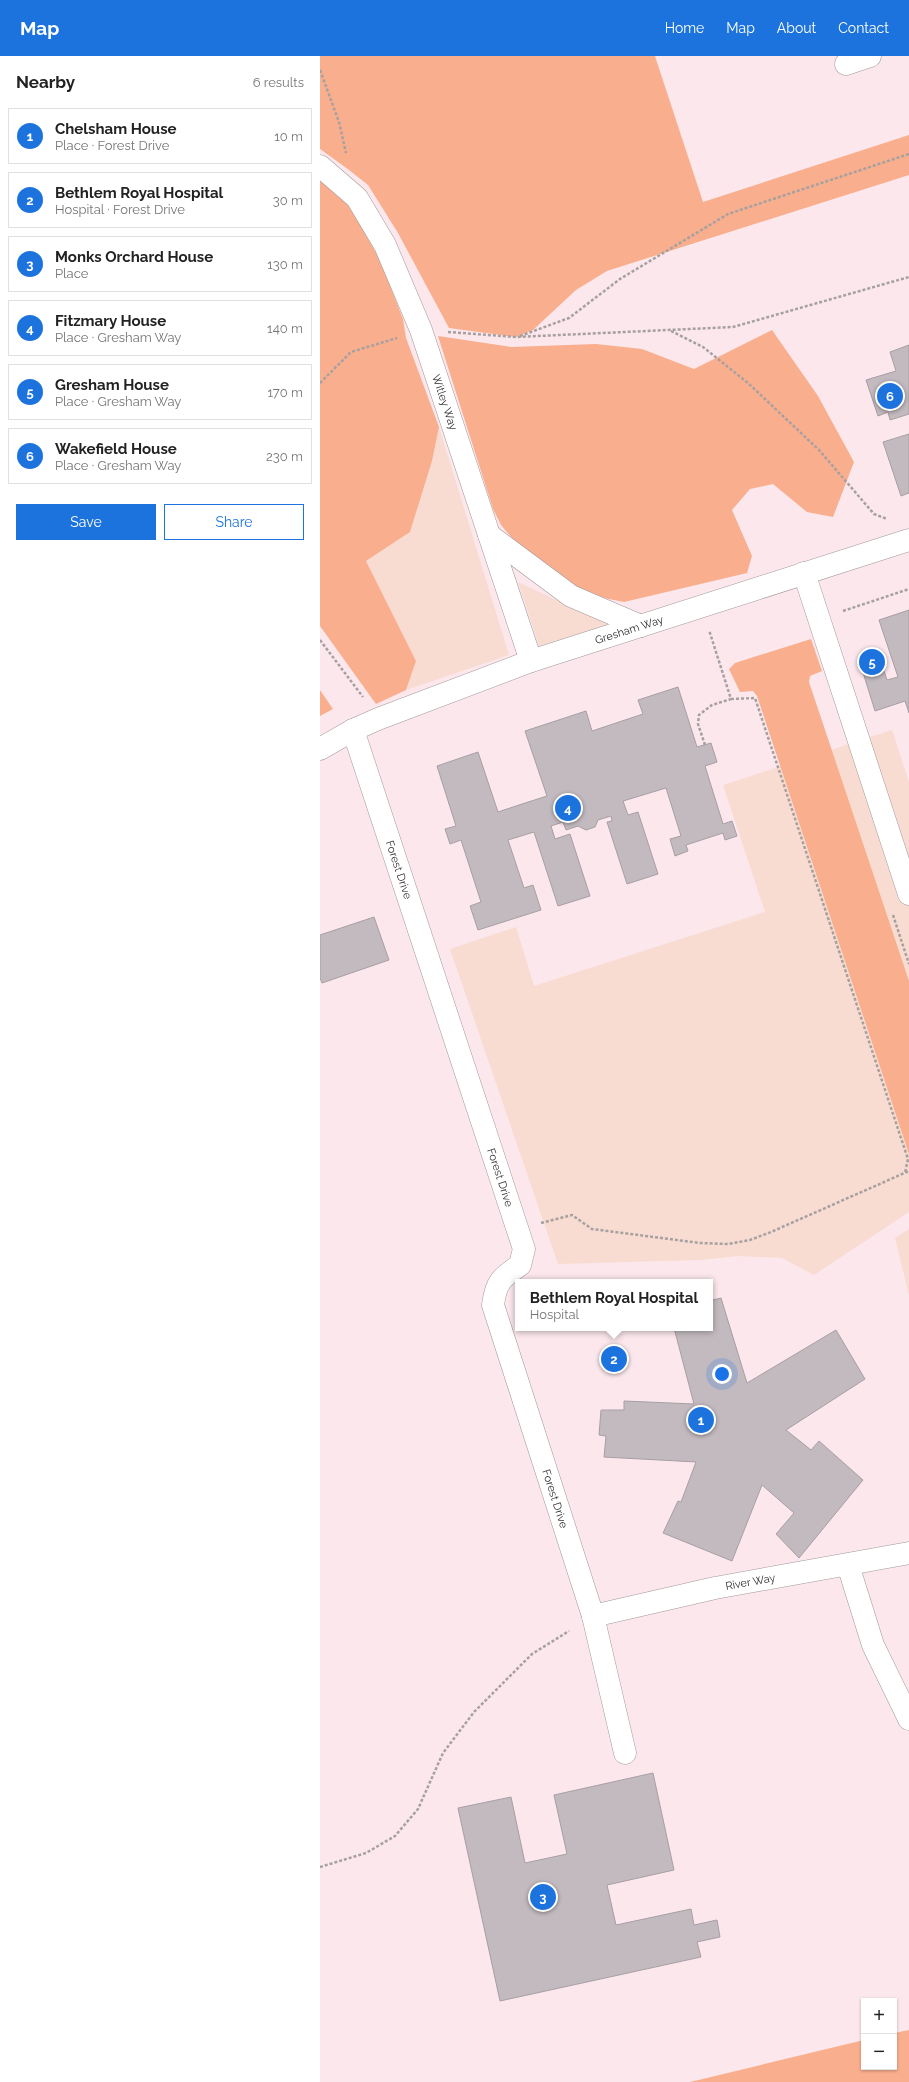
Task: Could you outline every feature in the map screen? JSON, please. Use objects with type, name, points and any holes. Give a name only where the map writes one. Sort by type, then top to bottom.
[{"type":"street","points":[[846,64],[870,56]]},
{"type":"street","name":"Witley Way","points":[[320,166],[356,197],[385,245],[421,330],[531,661]]},
{"type":"street","points":[[489,535],[571,596],[641,626]]},
{"type":"street","name":"Gresham Way","points":[[320,749],[353,730],[378,719],[531,661],[909,540]]},
{"type":"street","points":[[804,573],[909,894]]},
{"type":"street","name":"Forest Drive","points":[[353,730],[524,1249],[520,1265],[505,1276],[495,1288],[493,1305],[592,1616],[625,1753]]},
{"type":"street","name":"River Way","points":[[592,1616],[715,1588],[909,1553]]},
{"type":"street","points":[[848,1565],[872,1645],[909,1719]]},
{"type":"path","points":[[320,70],[339,122],[356,197]]},
{"type":"path","points":[[516,337],[569,318],[620,279],[728,214],[909,154]]},
{"type":"path","points":[[320,383],[351,352],[421,330],[516,337],[733,327],[909,277]]},
{"type":"path","points":[[670,330],[703,347],[748,382],[819,450],[874,514],[888,520]]},
{"type":"path","points":[[819,620],[909,589]]},
{"type":"path","points":[[701,607],[731,699]]},
{"type":"path","points":[[320,640],[378,719]]},
{"type":"path","points":[[705,745],[698,724],[699,715],[712,705],[731,699],[755,698],[908,1159],[905,1173]]},
{"type":"path","points":[[518,1229],[572,1215],[592,1229],[700,1243],[728,1244],[750,1240],[771,1232],[909,1172]]},
{"type":"path","points":[[320,1867],[366,1853],[395,1836],[418,1809],[443,1753],[474,1712],[532,1654],[592,1616]]},
{"type":"shaded area","points":[[320,56],[655,56],[703,202],[909,135],[909,175],[607,271],[576,290],[533,330],[516,337],[449,328],[398,233],[368,185],[320,149]]},
{"type":"shaded area","points":[[655,56],[909,56],[909,2030],[897,2032],[897,1998],[861,1998],[861,2041],[690,2082],[320,2082],[320,716],[333,709],[320,690],[320,149],[368,185],[398,233],[533,330],[576,290],[607,271],[713,238],[703,202]]},
{"type":"shaded area","points":[[320,179],[351,208],[380,260],[403,319],[406,338],[439,427],[432,461],[410,532],[366,561],[416,661],[406,690],[376,704],[320,626]]},
{"type":"shaded area","points":[[772,330],[818,396],[854,462],[833,517],[807,512],[773,484],[750,489],[732,510],[752,556],[747,573],[624,602],[585,593],[517,544],[501,525],[493,509],[438,336],[511,347],[596,344],[642,349],[694,369]]},
{"type":"shaded area","points":[[439,427],[509,655],[406,690],[416,661],[366,561],[410,532],[432,461]]},
{"type":"shaded area","points":[[518,582],[609,625],[539,646]]},
{"type":"shaded area","points":[[811,639],[822,671],[810,676],[809,682],[909,981],[909,1154],[757,696],[753,691],[740,692],[729,669],[735,663]]},
{"type":"shaded area","points":[[320,690],[333,709],[320,716]]},
{"type":"shaded area","points":[[892,730],[909,782],[909,1212],[814,1275],[782,1258],[738,1256],[701,1260],[558,1264],[450,949],[516,927],[534,986],[765,912],[723,785]]},
{"type":"shaded area","points":[[909,1229],[909,1295],[895,1238]]},
{"type":"shaded area","points":[[909,2030],[909,2082],[690,2082],[861,2041],[861,2070],[897,2070],[897,2032]]},
{"type":"building","points":[[909,345],[909,414],[890,420],[888,412],[878,416],[866,380],[896,371],[890,352]]},
{"type":"building","points":[[909,434],[909,493],[901,496],[883,442]]},
{"type":"building","points":[[909,610],[909,713],[905,701],[875,711],[861,666],[866,657],[878,653],[887,680],[898,677],[879,620]]},
{"type":"building","points":[[678,687],[697,747],[711,743],[717,762],[705,766],[723,824],[732,821],[737,836],[725,840],[723,833],[686,845],[688,851],[675,856],[670,839],[681,836],[666,788],[623,801],[628,815],[638,812],[658,874],[627,884],[607,822],[612,821],[611,816],[598,820],[595,827],[586,830],[578,826],[566,830],[563,822],[551,826],[555,839],[570,834],[590,896],[558,906],[534,832],[508,840],[524,888],[533,885],[541,910],[478,930],[470,906],[481,902],[461,840],[450,844],[445,829],[456,826],[437,766],[478,752],[498,812],[547,796],[525,731],[586,711],[592,731],[643,714],[638,700]]},
{"type":"building","points":[[374,917],[389,960],[322,983],[320,978],[320,935]]},
{"type":"building","points":[[721,1298],[747,1383],[836,1330],[865,1379],[786,1430],[811,1450],[819,1441],[863,1480],[799,1558],[776,1534],[794,1513],[762,1485],[732,1561],[663,1533],[678,1501],[681,1502],[696,1462],[604,1457],[606,1436],[599,1435],[601,1410],[624,1410],[624,1401],[694,1404],[675,1331],[713,1331],[713,1300]]},
{"type":"building","points":[[653,1773],[674,1870],[607,1885],[616,1925],[691,1909],[694,1925],[717,1920],[720,1937],[697,1942],[701,1957],[500,2001],[458,1808],[511,1797],[525,1863],[567,1854],[554,1795]]},
{"type":"place","name":"Wakefield House","points":[[890,396]]},
{"type":"place","name":"Gresham House","points":[[872,662]]},
{"type":"place","name":"Fitzmary House","points":[[568,808]]},
{"type":"place","name":"Bethlem Royal Hospital","points":[[614,1359]]},
{"type":"place","name":"Chelsham House","points":[[701,1420]]},
{"type":"place","name":"Monks Orchard House","points":[[543,1897]]}]
